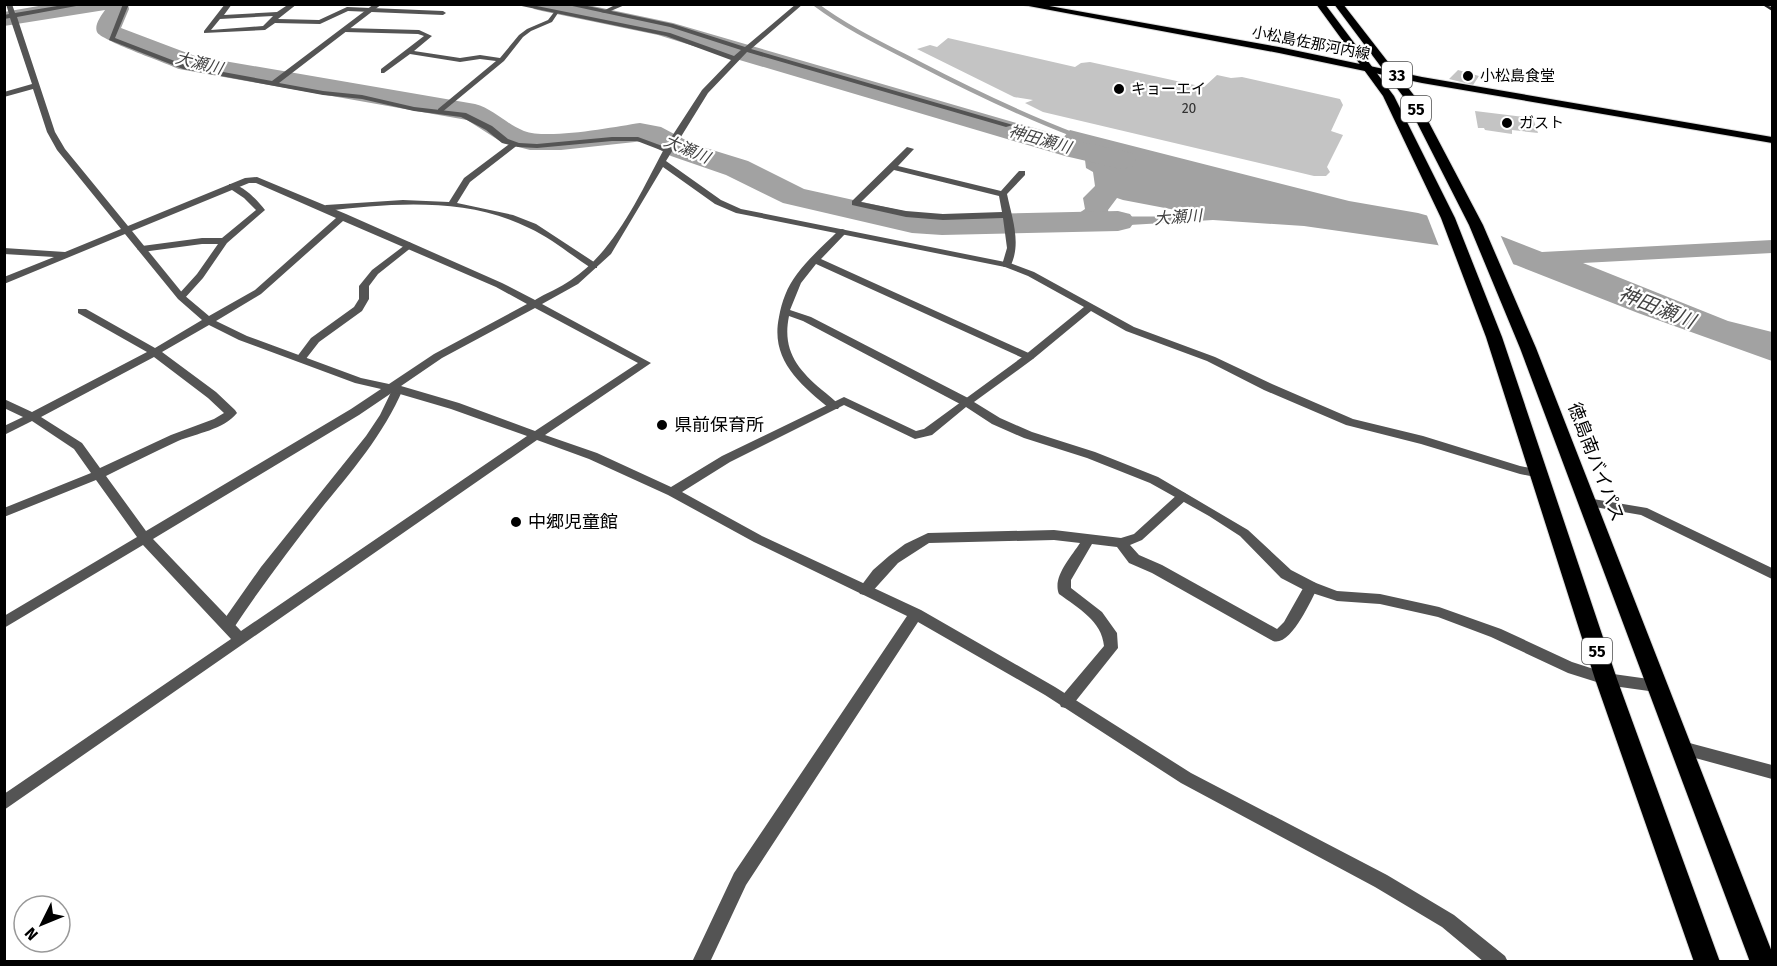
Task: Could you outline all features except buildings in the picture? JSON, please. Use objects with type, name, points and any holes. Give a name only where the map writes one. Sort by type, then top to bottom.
[{"type":"highway","name":"55","points":[[1320,4],[1388,96],[1448,218],[1494,337],[1606,679],[1707,962]]},
{"type":"highway","name":"徳島南バイパス","points":[[1338,4],[1410,98],[1476,225],[1528,348],[1763,962]]},
{"type":"main road","name":"小松島佐那河内線","points":[[1022,4],[1054,7],[1391,74],[1773,140]]},
{"type":"main road","points":[[1764,4],[1773,9]]},
{"type":"street","points":[[9,4],[11,18],[37,85],[51,132],[61,150],[180,297],[209,321],[243,338],[359,381],[394,388],[455,406],[593,456],[672,492],[758,538],[916,614],[1066,702],[1186,778],[1381,881],[1448,921],[1499,962]]},
{"type":"street","points":[[11,18],[84,4]]},
{"type":"street","points":[[126,4],[111,39],[147,51],[183,67],[362,97],[414,109],[444,109],[475,120],[505,141],[515,144],[537,146],[638,139],[670,146]]},
{"type":"street","points":[[229,4],[206,32],[265,28],[278,14],[294,4]]},
{"type":"street","points":[[273,21],[320,22],[354,4]]},
{"type":"street","points":[[277,82],[379,4]]},
{"type":"street","points":[[515,4],[668,34],[1009,125]]},
{"type":"street","points":[[566,4],[671,24],[742,54]]},
{"type":"street","points":[[604,12],[624,4]]},
{"type":"street","points":[[4,623],[355,412],[394,388],[438,356],[575,282],[608,252],[644,194],[660,161],[705,92],[742,54],[800,4]]},
{"type":"street","points":[[347,9],[443,13]]},
{"type":"street","points":[[444,109],[502,60],[522,36],[529,30],[550,21],[555,13]]},
{"type":"street","points":[[219,17],[278,14]]},
{"type":"street","points":[[345,30],[419,32],[429,36],[384,70]]},
{"type":"street","points":[[410,52],[460,60],[480,57],[502,60]]},
{"type":"street","points":[[4,95],[37,85]]},
{"type":"street","points":[[452,204],[466,180],[515,144]]},
{"type":"street","points":[[910,149],[855,203],[915,215],[1008,220]]},
{"type":"street","points":[[660,161],[718,202],[739,211],[1007,265],[1031,274],[1130,329],[1211,359],[1268,387],[1350,422],[1424,440],[1540,474]]},
{"type":"street","points":[[893,167],[1003,194]]},
{"type":"street","points":[[1003,194],[1022,173]]},
{"type":"street","points":[[4,281],[232,186],[248,180],[257,180],[499,285],[646,363],[535,436],[4,802]]},
{"type":"street","points":[[180,297],[200,276],[224,241],[261,210],[247,196],[232,186]]},
{"type":"street","points":[[1003,194],[1012,255],[1007,265]]},
{"type":"street","points":[[326,208],[452,204],[516,219],[533,226],[594,266]]},
{"type":"street","points":[[4,431],[155,352],[258,292],[343,216]]},
{"type":"street","points":[[834,406],[800,376],[784,351],[781,334],[789,293],[798,278],[842,232]]},
{"type":"street","points":[[142,249],[224,241]]},
{"type":"street","points":[[301,358],[315,340],[358,309],[364,299],[364,286],[375,273],[409,245]]},
{"type":"street","points":[[4,251],[66,255]]},
{"type":"street","points":[[815,260],[938,318],[1029,357]]},
{"type":"street","points":[[672,492],[726,459],[844,401],[915,435],[928,432],[1029,357],[1089,308]]},
{"type":"street","points":[[4,513],[99,474],[175,438],[218,422],[231,413],[212,394],[155,352],[82,310]]},
{"type":"street","points":[[785,310],[807,319],[1017,431],[1091,455],[1154,480],[1244,533],[1286,574],[1311,587],[1337,596],[1380,599],[1439,612],[1496,633],[1568,667],[1606,679],[1656,686]]},
{"type":"street","points":[[228,625],[254,584],[367,443],[389,412],[394,388]]},
{"type":"street","points":[[4,403],[33,417],[78,446],[145,539],[240,639]]},
{"type":"street","points":[[865,590],[874,578],[910,545],[928,537],[1054,535],[1121,543],[1138,537],[1183,496]]},
{"type":"street","points":[[1587,502],[1643,511],[1773,574]]},
{"type":"street","points":[[1066,702],[1112,648],[1110,633],[1097,616],[1064,590],[1064,580],[1089,539]]},
{"type":"street","points":[[1121,543],[1134,559],[1157,569],[1278,637],[1289,626],[1311,587]]},
{"type":"street","points":[[701,962],[740,879],[916,614]]},
{"type":"street","points":[[1682,748],[1773,772]]},
{"type":"water","points":[[1070,130],[1349,201],[1418,213],[1501,236],[1542,252],[1772,240],[1772,253],[1583,263],[1728,321],[1772,332],[1772,361],[1638,313],[1516,265],[1437,245],[1304,226],[1213,220],[1058,231],[1057,223],[1066,222],[1085,209],[1083,198],[1095,186],[1093,172],[1086,168],[1085,160],[1054,152],[1066,143],[1063,138]],"holes":[[[1117,198],[1186,212],[1137,217],[1109,215],[1108,210]]]},
{"type":"pier","points":[[1426,213],[1499,232],[1515,268],[1440,249]]},
{"type":"waterway","name":"大瀬川","points":[[4,19],[99,4]]},
{"type":"waterway","name":"大瀬川","points":[[116,4],[117,9],[109,25],[109,31],[126,40],[154,48],[188,63],[475,113],[507,134],[519,139],[544,142],[640,132],[651,133],[682,150],[737,168],[794,196],[912,223],[942,225],[1118,221]]},
{"type":"waterway","name":"神田瀬川","points":[[542,4],[688,35],[735,51],[1076,150],[1121,160]]},
{"type":"waterway","points":[[815,4],[878,43],[1016,111],[1077,136]]},
{"type":"place","name":"小松島食堂","points":[[1468,76]]},
{"type":"place","name":"キョーエイ","points":[[1119,89]]},
{"type":"place","name":"ガスト","points":[[1507,123]]},
{"type":"place","name":"県前保育所","points":[[662,425]]},
{"type":"place","name":"中郷児童館","points":[[516,522]]}]
